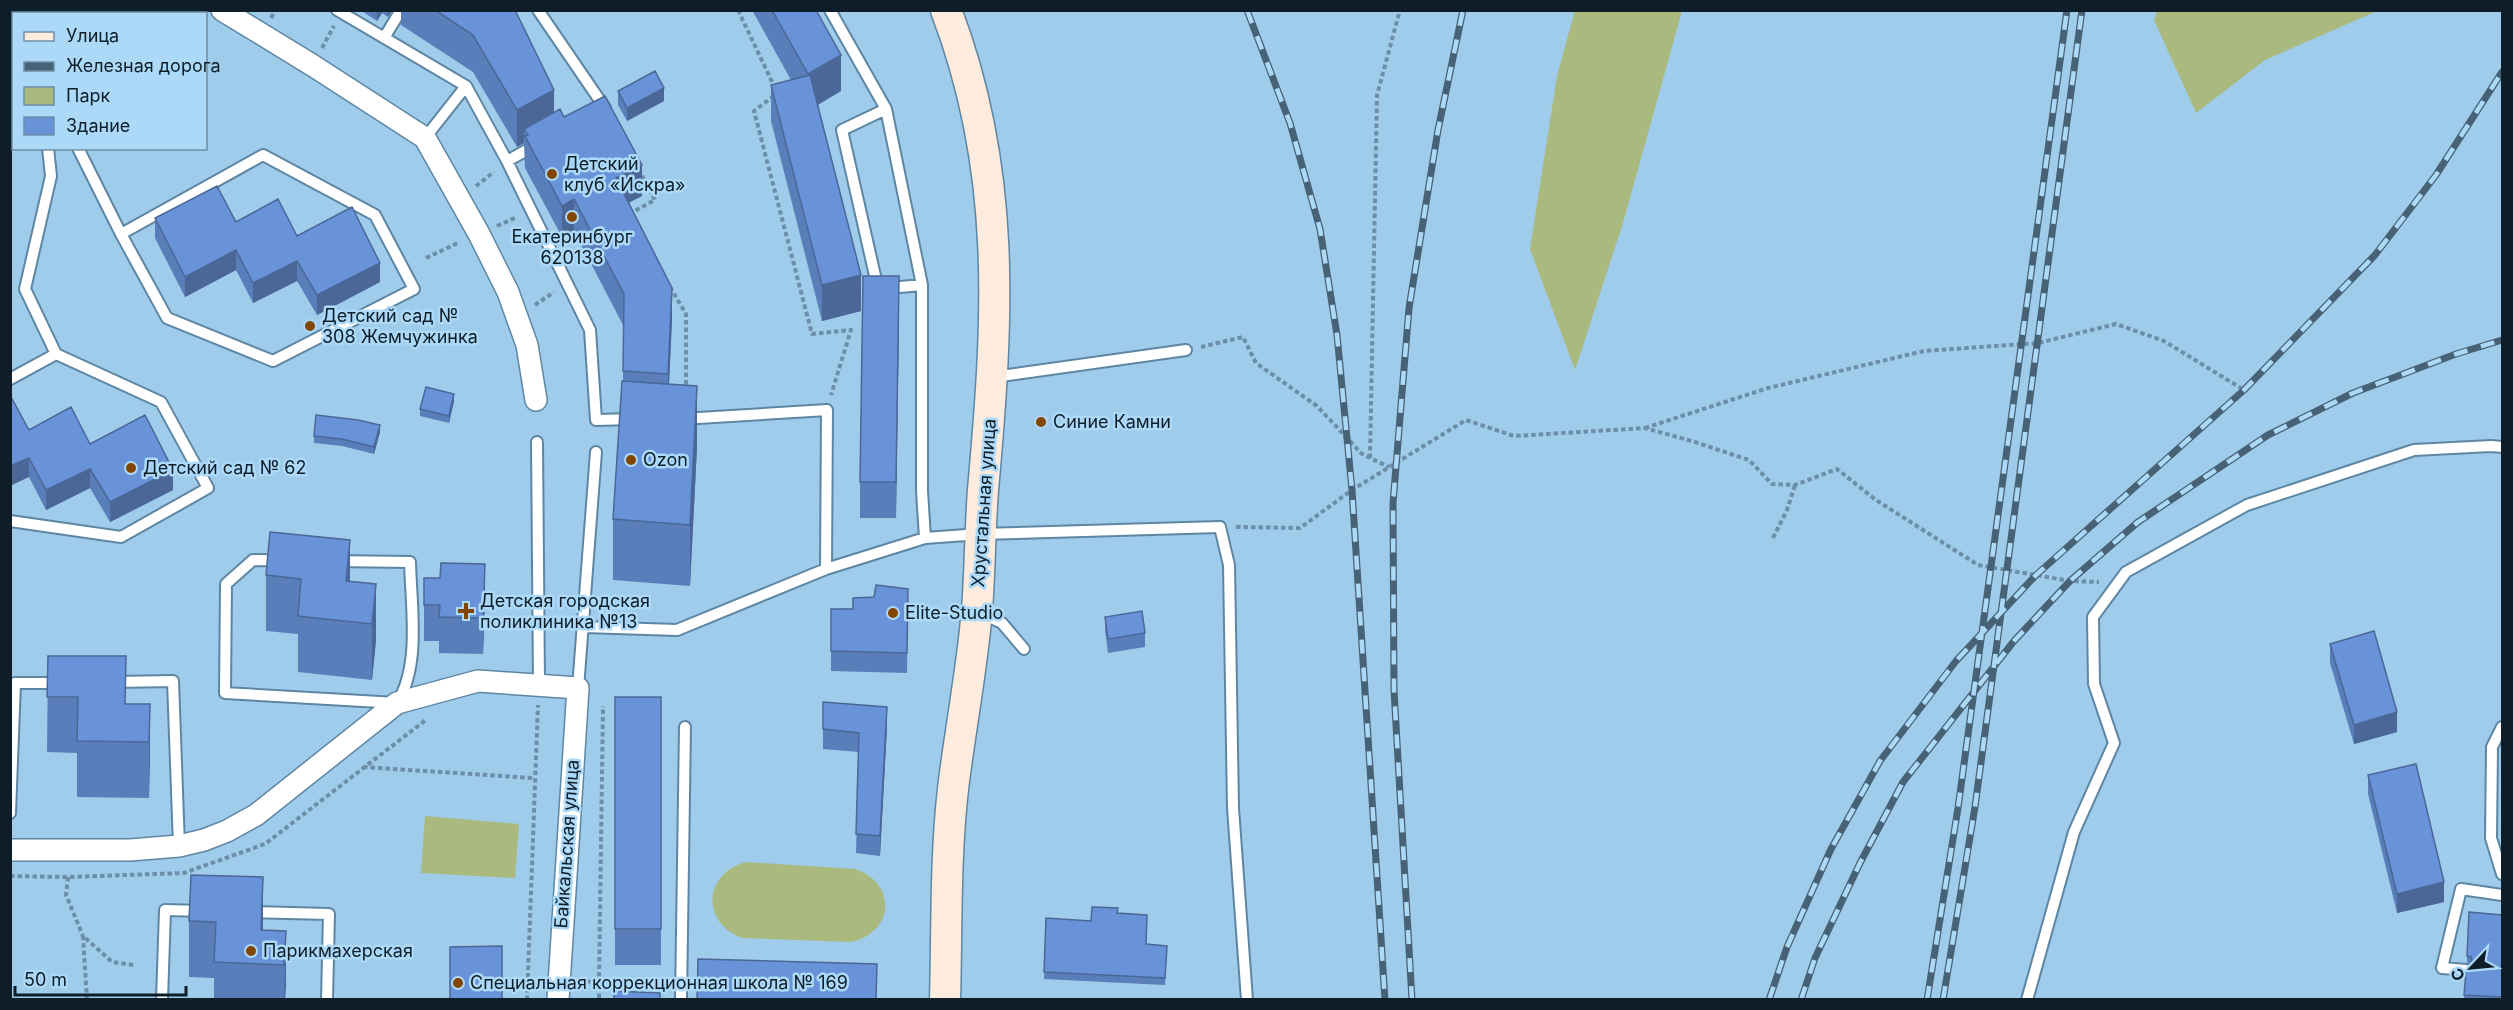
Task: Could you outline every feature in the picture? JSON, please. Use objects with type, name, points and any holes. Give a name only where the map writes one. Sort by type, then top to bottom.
[{"type":"street","points":[[222,10],[424,138],[460,200],[508,292],[527,345],[536,400]]},
{"type":"street","name":"Хрустальная улица","points":[[945,999],[953,791],[977,612],[980,534],[993,377],[996,285],[986,164],[975,105],[960,47],[946,10]]},
{"type":"street","points":[[10,850],[130,850],[179,846],[227,831],[256,815],[397,703],[478,681],[578,688]]},
{"type":"street","name":"Байкальская улица","points":[[558,999],[578,688]]},
{"type":"lane","points":[[384,38],[401,10]]},
{"type":"lane","points":[[830,10],[886,109],[922,285],[922,491],[925,538]]},
{"type":"lane","points":[[540,11],[606,108],[596,113]]},
{"type":"lane","points":[[339,12],[466,86],[507,161],[590,330],[596,420],[641,419]]},
{"type":"lane","points":[[424,138],[466,86]]},
{"type":"lane","points":[[886,109],[842,130],[878,289],[922,285]]},
{"type":"lane","points":[[507,161],[547,140]]},
{"type":"lane","points":[[10,521],[121,537],[208,488],[161,402],[57,354],[25,289],[51,176],[48,150]]},
{"type":"lane","points":[[79,150],[121,234],[167,318],[273,361],[414,289],[375,215],[263,155],[121,234]]},
{"type":"lane","points":[[993,377],[1186,350]]},
{"type":"lane","points":[[10,379],[57,354]]},
{"type":"lane","points":[[681,419],[827,410],[826,569]]},
{"type":"lane","points":[[537,442],[539,684]]},
{"type":"lane","points":[[2027,999],[2074,832],[2114,743],[2094,684],[2093,617],[2126,572],[2247,506],[2310,484],[2414,450],[2502,447]]},
{"type":"lane","points":[[578,688],[596,452]]},
{"type":"lane","points":[[584,627],[677,630],[826,569],[925,538],[1220,526],[1229,564],[1233,808],[1247,999]]},
{"type":"lane","points":[[253,560],[410,562],[412,658],[405,691],[397,703],[225,693],[226,584],[253,560]]},
{"type":"lane","points":[[977,612],[1002,622],[1024,649]]},
{"type":"lane","points":[[105,682],[173,681],[179,846]]},
{"type":"lane","points":[[10,813],[15,683],[71,683]]},
{"type":"lane","points":[[681,999],[685,727]]},
{"type":"lane","points":[[2502,727],[2492,747],[2491,838],[2502,874]]},
{"type":"lane","points":[[2466,970],[2442,968],[2461,889],[2502,895]]},
{"type":"lane","points":[[162,999],[165,910],[212,911]]},
{"type":"lane","points":[[235,912],[329,914],[327,999]]},
{"type":"path","points":[[738,10],[778,94],[754,111],[812,334],[851,330],[827,410]]},
{"type":"path","points":[[1370,458],[1377,95],[1400,10]]},
{"type":"path","points":[[312,65],[339,12]]},
{"type":"path","points":[[460,200],[507,161]]},
{"type":"path","points":[[634,224],[628,214],[655,200],[639,169]]},
{"type":"path","points":[[517,317],[567,283]]},
{"type":"path","points":[[668,284],[686,314],[681,419]]},
{"type":"path","points":[[1220,526],[1300,528],[1352,490],[1466,420],[1514,436],[1645,429],[1768,388],[1924,351],[2037,343],[2116,324],[2164,341],[2244,390]]},
{"type":"path","points":[[1186,350],[1243,337],[1256,363],[1317,406],[1362,454],[1389,467]]},
{"type":"path","points":[[1645,429],[1695,442],[1749,460],[1772,484],[1796,485],[1837,469],[1876,500],[1978,565],[2070,581],[2100,582],[2126,572]]},
{"type":"path","points":[[1773,538],[1796,485]]},
{"type":"path","points":[[527,999],[533,778],[539,684]]},
{"type":"path","points":[[599,984],[603,706]]},
{"type":"path","points":[[362,767],[533,778]]},
{"type":"path","points":[[68,877],[66,895],[83,936],[87,999]]},
{"type":"path","points":[[83,936],[112,962],[133,965]]},
{"type":"green space","points":[[1575,10],[1682,11],[1623,223],[1575,370],[1530,249],[1557,76]]},
{"type":"green space","points":[[2157,10],[2383,11],[2375,12],[2265,60],[2196,113],[2154,20]]},
{"type":"green space","points":[[425,816],[519,824],[515,878],[421,873]]},
{"type":"green space","points":[[746,862],[855,869],[869,876],[878,885],[884,896],[883,918],[866,937],[851,942],[742,938],[729,931],[719,921],[714,910],[713,899],[715,887],[721,877],[732,868]]},
{"type":"building","points":[[435,10],[515,10],[554,90],[517,110],[473,35]]},
{"type":"building","points":[[772,10],[816,10],[841,55],[808,74]]},
{"type":"building","points":[[655,71],[664,88],[627,108],[618,91]]},
{"type":"building","points":[[810,75],[861,275],[822,285],[771,85]]},
{"type":"building","points":[[605,96],[642,165],[616,178],[672,288],[668,374],[623,371],[624,294],[574,199],[562,206],[525,136],[528,135],[524,129],[560,109],[564,117]]},
{"type":"building","points":[[217,186],[236,222],[278,199],[297,236],[352,207],[380,263],[317,295],[297,261],[253,283],[236,250],[185,277],[155,218]]},
{"type":"building","points":[[863,276],[899,276],[896,482],[860,482]]},
{"type":"building","points":[[622,381],[697,386],[690,525],[613,519]]},
{"type":"building","points":[[426,387],[454,394],[449,416],[420,409]]},
{"type":"building","points":[[10,395],[29,430],[71,407],[90,444],[145,415],[173,470],[110,502],[90,469],[46,490],[29,458],[10,466]]},
{"type":"building","points":[[316,415],[380,425],[374,447],[342,439],[314,436]]},
{"type":"building","points":[[270,532],[350,540],[346,581],[376,584],[372,624],[298,616],[301,579],[266,575]]},
{"type":"building","points":[[441,563],[485,564],[483,618],[439,617],[440,605],[424,605],[424,578],[440,578]]},
{"type":"building","points":[[876,585],[908,589],[907,653],[831,651],[831,609],[853,609],[853,598],[874,597]]},
{"type":"building","points":[[1142,611],[1145,633],[1108,639],[1105,617]]},
{"type":"building","points":[[2374,631],[2397,712],[2354,725],[2330,644]]},
{"type":"building","points":[[48,656],[126,656],[125,704],[150,704],[149,742],[77,741],[78,697],[47,697]]},
{"type":"building","points":[[615,697],[661,697],[661,929],[615,929]]},
{"type":"building","points":[[823,702],[887,707],[880,836],[856,834],[859,733],[823,729]]},
{"type":"building","points":[[2416,764],[2444,882],[2397,894],[2368,775]]},
{"type":"building","points":[[191,875],[263,877],[261,930],[286,931],[284,965],[214,962],[216,922],[189,921]]},
{"type":"building","points":[[1092,907],[1118,908],[1117,913],[1147,915],[1146,944],[1167,946],[1165,978],[1044,972],[1046,918],[1091,921]]},
{"type":"building","points":[[2469,912],[2502,915],[2502,997],[2464,995],[2466,971],[2472,968],[2473,963],[2471,957],[2467,956]]},
{"type":"building","points":[[502,946],[502,999],[450,999],[450,947]]},
{"type":"building","points":[[698,959],[877,964],[876,999],[697,999]]},
{"type":"building","points":[[614,991],[660,993],[660,999],[614,999]]},
{"type":"railway","points":[[1247,10],[1290,123],[1320,229],[1337,335],[1352,490],[1385,1000]]},
{"type":"railway","points":[[1412,1000],[1394,690],[1393,503],[1409,308],[1438,130],[1463,10]]},
{"type":"railway","points":[[1927,1000],[1958,808],[2067,10]]},
{"type":"railway","points":[[1943,1000],[1975,807],[2082,10]]},
{"type":"railway","points":[[1769,1000],[1787,947],[1831,849],[1880,761],[1956,661],[2036,575],[2244,390],[2375,255],[2436,175],[2502,72]]},
{"type":"railway","points":[[1801,1000],[1815,958],[1860,863],[1903,782],[2014,641],[2070,581],[2138,522],[2268,435],[2353,393],[2456,354],[2502,340]]},
{"type":"place","name":"Детский клуб «Искра»","points":[[552,174]]},
{"type":"place","name":"Екатеринбург 620138","points":[[572,217]]},
{"type":"place","name":"Детский сад № 308 Жемчужинка","points":[[310,326]]},
{"type":"place","name":"Синие Камни","points":[[1041,422]]},
{"type":"place","name":"Ozon","points":[[631,460]]},
{"type":"place","name":"Детский сад № 62","points":[[131,468]]},
{"type":"place","name":"Детская городская поликлиника №13","points":[[466,611]]},
{"type":"place","name":"Elite-Studio","points":[[893,613]]},
{"type":"place","name":"Парикмахерская","points":[[251,951]]},
{"type":"place","name":"Специальная коррекционная школа № 169","points":[[458,983]]}]
